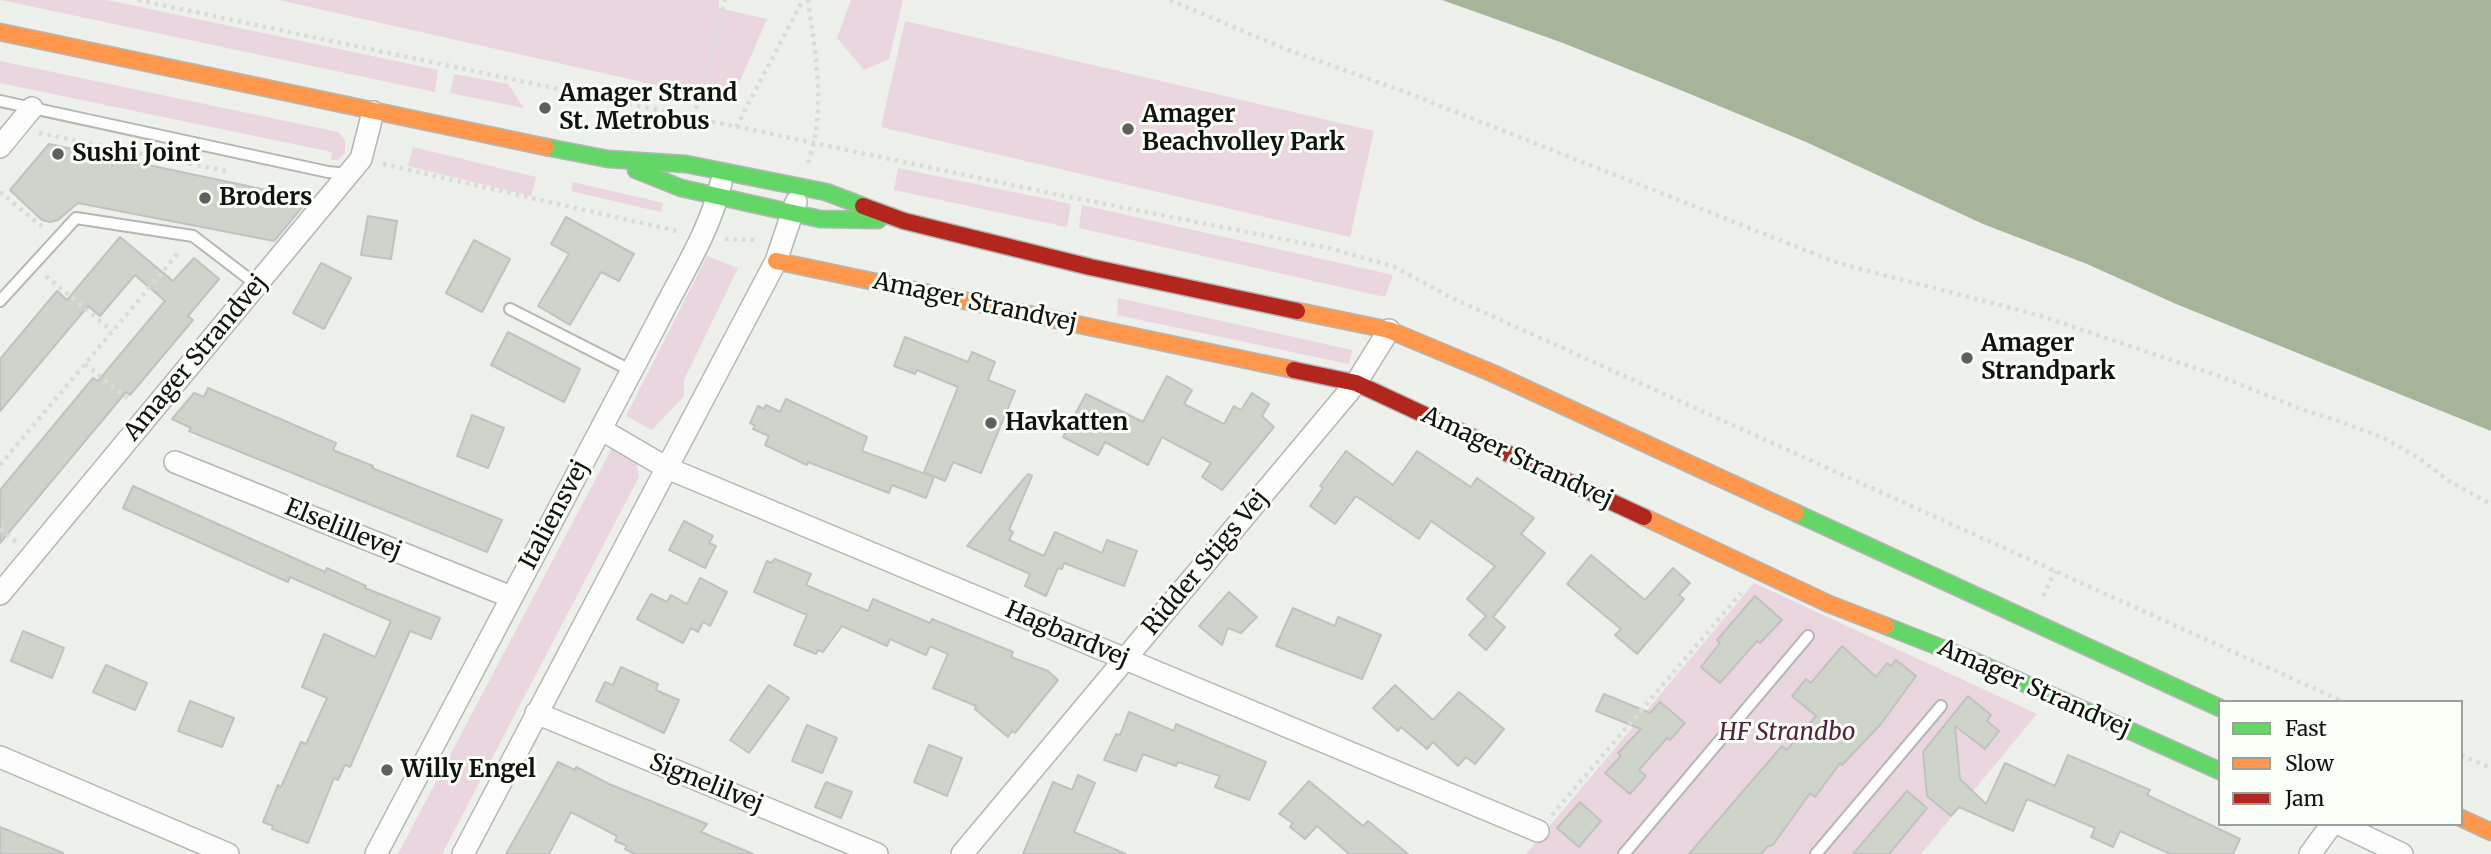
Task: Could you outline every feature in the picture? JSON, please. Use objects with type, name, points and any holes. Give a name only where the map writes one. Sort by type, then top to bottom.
[{"type":"street","points":[[0,32],[608,159],[686,164],[826,192],[904,221],[1090,267],[1389,330],[1492,373],[2218,707]]},
{"type":"street","points":[[0,147],[32,108]]},
{"type":"street","name":"Amager Strandvej","points":[[0,594],[355,166],[373,112]]},
{"type":"street","points":[[608,159],[681,188],[820,219],[904,221]]},
{"type":"street","name":"Italiensvej","points":[[376,854],[701,236],[718,196],[724,171]]},
{"type":"street","points":[[463,854],[776,261],[794,212],[799,187]]},
{"type":"street","name":"Amager Strandvej","points":[[776,261],[1356,383],[1829,604],[1972,660],[2218,770]]},
{"type":"street","name":"Ridder Stigs Vej","points":[[962,854],[1356,383],[1389,330]]},
{"type":"street","name":"Hagbardvej","points":[[601,430],[667,468],[1538,831]]},
{"type":"street","name":"Elselillevej","points":[[175,462],[511,597]]},
{"type":"street","name":"Signelilvej","points":[[536,713],[877,854]]},
{"type":"street","points":[[0,757],[228,854]]},
{"type":"street","points":[[2463,819],[2491,832]]},
{"type":"street","points":[[2313,852],[2331,826]]},
{"type":"street","points":[[2343,826],[2402,854]]},
{"type":"lane","points":[[0,101],[328,172],[355,166]]},
{"type":"lane","points":[[0,301],[76,218],[193,236],[257,285]]},
{"type":"lane","points":[[510,309],[632,371]]},
{"type":"lane","points":[[1624,854],[1808,636]]},
{"type":"lane","points":[[1816,854],[1941,706]]},
{"type":"path","points":[[694,117],[725,0]]},
{"type":"path","points":[[736,127],[803,0]]},
{"type":"path","points":[[799,187],[815,143],[820,90],[808,0]]},
{"type":"path","points":[[1170,0],[1283,48],[1405,92],[1838,263],[2038,316],[2222,377],[2303,410],[2386,439],[2420,459],[2449,481],[2491,504]]},
{"type":"path","points":[[355,166],[685,233]]},
{"type":"path","points":[[0,192],[57,238]]},
{"type":"path","points":[[0,465],[193,236]]},
{"type":"path","points":[[713,238],[769,240]]},
{"type":"path","points":[[32,265],[112,332]]},
{"type":"path","points":[[85,364],[149,415]]},
{"type":"path","points":[[1538,831],[1760,571]]},
{"type":"path","points":[[2463,756],[2491,768]]},
{"type":"green space","points":[[1,0],[107,0],[438,70],[435,92]]},
{"type":"green space","points":[[279,0],[719,0],[719,8],[767,19],[731,102]]},
{"type":"green space","points":[[851,0],[903,0],[889,59],[864,70],[837,38]]},
{"type":"green space","name":"Amager Beachvolley Park","points":[[905,21],[1374,131],[1350,237],[881,127]]},
{"type":"green space","points":[[0,61],[338,132],[345,140],[345,153],[338,160],[331,160],[332,152],[0,83]]},
{"type":"green space","points":[[454,74],[508,84],[524,108],[450,93]]},
{"type":"green space","points":[[413,147],[536,177],[531,196],[408,166]]},
{"type":"green space","points":[[898,168],[1071,204],[1067,227],[894,190]]},
{"type":"green space","points":[[573,182],[663,203],[661,212],[571,191]]},
{"type":"green space","points":[[1082,205],[1393,275],[1385,297],[1079,228]]},
{"type":"green space","points":[[707,256],[738,268],[684,380],[684,396],[652,430],[626,416]]},
{"type":"green space","points":[[1118,298],[1352,350],[1349,364],[1117,315]]},
{"type":"green space","points":[[613,446],[636,458],[639,477],[442,854],[398,854]]},
{"type":"green space","name":"HF Strandbo","points":[[1754,583],[2037,714],[1921,854],[1526,854]]},
{"type":"shaded area","points":[[1442,0],[2491,0],[2491,431],[2176,304],[2087,264],[1983,224],[1806,142],[1673,87],[1563,43]]},
{"type":"building","points":[[49,144],[309,199],[274,241],[78,203],[58,220],[50,222],[42,220],[10,190]]},
{"type":"building","points":[[368,216],[397,221],[391,259],[361,255]]},
{"type":"building","points":[[566,217],[634,254],[619,281],[601,272],[570,325],[538,306],[569,254],[551,244]]},
{"type":"building","points":[[120,237],[173,281],[194,258],[219,279],[188,316],[193,320],[130,395],[126,392],[0,543],[0,490],[93,378],[98,381],[165,301],[135,275],[100,316],[88,306],[0,411],[0,359],[57,291],[67,300]]},
{"type":"building","points":[[474,240],[510,259],[482,312],[446,293]]},
{"type":"building","points":[[321,263],[351,278],[324,329],[293,313]]},
{"type":"building","points":[[508,332],[580,369],[564,402],[491,365]]},
{"type":"building","points":[[905,337],[968,362],[972,352],[995,362],[988,380],[1015,391],[981,473],[953,462],[945,481],[924,472],[958,387],[917,370],[915,374],[894,366]]},
{"type":"building","points":[[1167,376],[1192,390],[1184,404],[1224,424],[1234,406],[1241,410],[1252,393],[1269,404],[1262,416],[1274,427],[1222,490],[1202,477],[1211,463],[1162,437],[1148,465],[1105,442],[1098,455],[1063,437],[1086,394],[1143,422]]},
{"type":"building","points":[[208,388],[336,443],[333,450],[373,466],[372,468],[502,520],[487,552],[189,431],[191,428],[172,419],[194,393],[204,397]]},
{"type":"building","points":[[786,399],[867,437],[862,451],[934,477],[926,498],[892,485],[889,493],[808,462],[807,465],[765,445],[769,436],[753,429],[755,426],[750,423],[758,406],[764,409],[766,405],[780,412]]},
{"type":"building","points":[[472,415],[504,428],[488,468],[457,456]]},
{"type":"building","points":[[1346,451],[1393,485],[1417,451],[1471,487],[1477,478],[1534,518],[1521,534],[1545,553],[1493,617],[1505,627],[1486,650],[1469,635],[1486,616],[1467,599],[1495,566],[1431,521],[1419,539],[1356,496],[1335,524],[1310,506],[1323,488],[1320,486]]},
{"type":"building","points":[[1028,474],[1032,476],[1009,530],[1013,532],[1009,540],[1044,556],[1055,532],[1102,553],[1107,540],[1137,551],[1124,586],[1064,563],[1062,569],[1058,568],[1046,596],[1025,586],[1030,574],[967,546]]},
{"type":"building","points":[[133,486],[325,572],[327,568],[366,586],[365,588],[440,618],[431,639],[410,631],[350,767],[345,765],[338,780],[334,778],[308,843],[272,829],[273,826],[263,822],[278,785],[281,787],[301,742],[306,744],[327,698],[302,687],[324,634],[375,657],[391,621],[290,577],[288,582],[123,508]]},
{"type":"building","points":[[684,521],[713,536],[709,543],[716,546],[705,568],[669,550]]},
{"type":"building","points":[[1591,555],[1645,600],[1673,568],[1690,583],[1679,595],[1684,599],[1637,654],[1615,635],[1621,629],[1567,584]]},
{"type":"building","points":[[775,559],[811,574],[806,585],[868,611],[873,599],[930,623],[932,619],[1013,652],[1011,657],[1048,671],[1058,680],[1015,733],[1012,731],[1008,737],[975,709],[976,706],[933,688],[948,654],[930,646],[926,655],[890,639],[887,646],[842,626],[823,652],[818,650],[816,654],[794,645],[807,615],[754,592],[767,561],[771,563]]},
{"type":"building","points":[[700,578],[727,592],[710,626],[703,622],[698,632],[691,628],[683,643],[637,619],[651,594],[667,602],[671,595],[687,604]]},
{"type":"building","points":[[1229,592],[1257,617],[1241,633],[1228,628],[1222,645],[1199,626]]},
{"type":"building","points":[[1755,596],[1782,620],[1760,643],[1757,641],[1720,683],[1701,667],[1720,643],[1717,640]]},
{"type":"building","points":[[1293,608],[1335,626],[1338,617],[1381,635],[1362,679],[1276,646]]},
{"type":"building","points":[[23,631],[64,648],[52,678],[11,661]]},
{"type":"building","points":[[1842,646],[1876,677],[1887,663],[1891,666],[1896,660],[1916,676],[1880,725],[1842,765],[1840,763],[1815,797],[1810,793],[1773,845],[1768,846],[1761,854],[1689,854],[1782,746],[1787,750],[1816,716],[1792,696],[1806,679],[1811,683]]},
{"type":"building","points":[[106,665],[147,683],[135,710],[93,692]]},
{"type":"building","points":[[621,667],[658,684],[656,690],[679,700],[664,733],[596,701],[605,682],[613,685]]},
{"type":"building","points":[[769,685],[789,698],[749,753],[730,740]]},
{"type":"building","points":[[1395,685],[1433,720],[1459,692],[1504,729],[1475,764],[1466,757],[1458,766],[1433,742],[1427,749],[1401,727],[1398,731],[1373,708]]},
{"type":"building","points":[[1604,694],[1650,713],[1660,702],[1685,723],[1670,740],[1667,738],[1639,770],[1646,776],[1630,794],[1605,773],[1621,756],[1618,753],[1641,729],[1596,711]]},
{"type":"building","points":[[1968,696],[1991,715],[1987,721],[1999,731],[1985,749],[1955,726],[1960,779],[1986,804],[2005,763],[2055,786],[2068,755],[2150,790],[2147,795],[2240,839],[2233,854],[2170,854],[2120,831],[2113,847],[2091,837],[2095,828],[2027,799],[2013,831],[1959,807],[1951,816],[1927,796],[1923,752]]},
{"type":"building","points":[[190,701],[234,718],[222,747],[178,731]]},
{"type":"building","points":[[1129,712],[1174,731],[1176,724],[1266,762],[1249,800],[1215,787],[1220,776],[1178,762],[1176,766],[1143,754],[1136,771],[1104,760],[1116,734],[1120,735]]},
{"type":"building","points":[[807,725],[837,738],[822,773],[792,761]]},
{"type":"building","points":[[929,745],[962,758],[947,796],[914,782]]},
{"type":"building","points":[[558,762],[575,770],[576,767],[609,784],[707,824],[701,832],[753,854],[635,854],[625,849],[627,846],[615,841],[617,836],[571,812],[549,854],[506,854]]},
{"type":"building","points":[[1078,775],[1095,783],[1074,832],[1126,854],[1023,854],[1053,782],[1072,790]]},
{"type":"building","points":[[1309,781],[1363,826],[1368,821],[1408,854],[1349,854],[1317,826],[1305,839],[1290,827],[1293,823],[1279,814]]},
{"type":"building","points":[[826,782],[852,792],[841,818],[815,807]]},
{"type":"building","points":[[1907,791],[1927,808],[1889,854],[1853,854]]},
{"type":"building","points":[[1580,802],[1601,821],[1579,847],[1557,828]]},
{"type":"building","points":[[0,827],[63,853],[63,854],[0,854]]},
{"type":"traffic: fast","points":[[546,147],[608,159],[686,164],[826,192],[863,206]]},
{"type":"traffic: fast","points":[[636,170],[681,188],[820,219],[878,220]]},
{"type":"traffic: fast","points":[[1796,513],[2218,707]]},
{"type":"traffic: fast","points":[[1886,626],[1972,660],[2218,770]]},
{"type":"traffic: slow","points":[[0,32],[546,147]]},
{"type":"traffic: slow","points":[[776,261],[1294,370]]},
{"type":"traffic: slow","points":[[1297,311],[1389,330],[1492,373],[1796,513]]},
{"type":"traffic: slow","points":[[1644,517],[1829,604],[1886,626]]},
{"type":"traffic: slow","points":[[2463,819],[2491,832]]},
{"type":"traffic: jam","points":[[863,206],[904,221],[1090,267],[1297,311]]},
{"type":"traffic: jam","points":[[1294,370],[1356,383],[1644,517]]},
{"type":"place","name":"Amager Strand St. Metrobus","points":[[545,108]]},
{"type":"place","name":"Amager Beachvolley Park","points":[[1128,129]]},
{"type":"place","name":"Sushi Joint","points":[[58,154]]},
{"type":"place","name":"Broders","points":[[205,198]]},
{"type":"place","name":"Amager Strandpark","points":[[1967,358]]},
{"type":"place","name":"Havkatten","points":[[991,423]]},
{"type":"place","name":"Willy Engel","points":[[387,770]]}]
